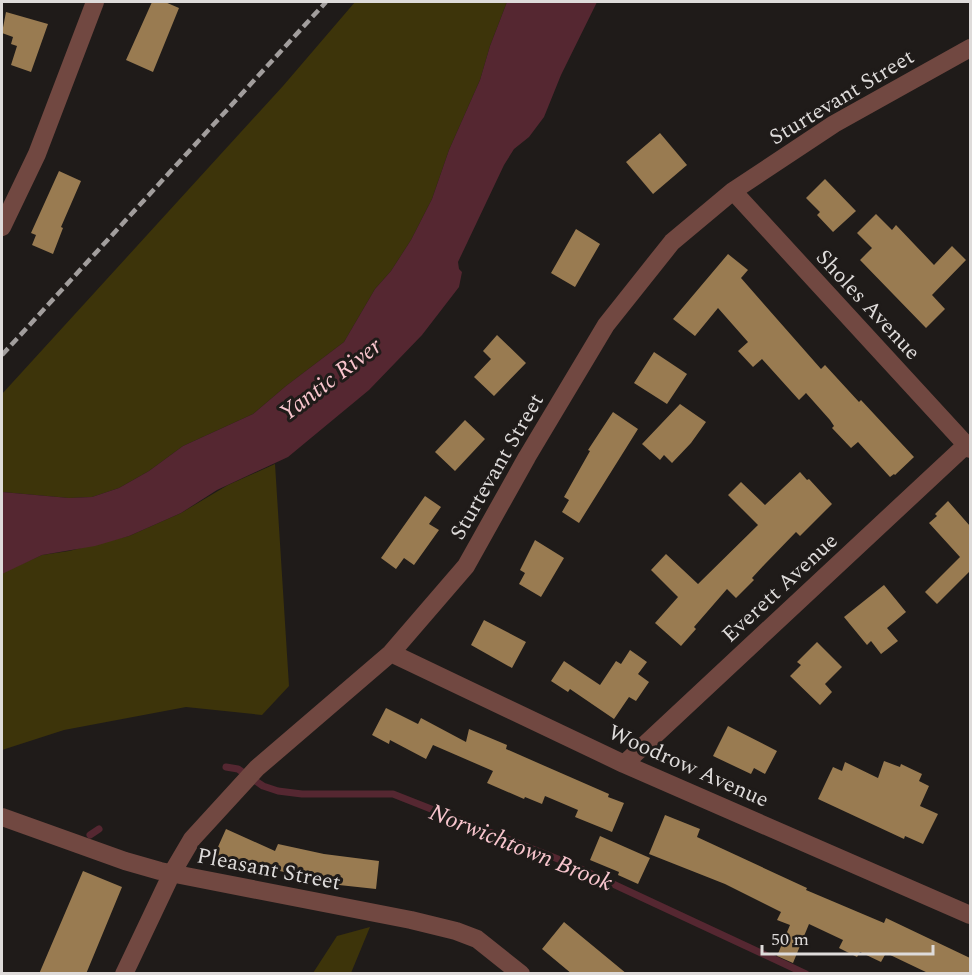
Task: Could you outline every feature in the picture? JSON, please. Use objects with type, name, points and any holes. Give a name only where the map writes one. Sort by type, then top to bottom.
[{"type":"street","points":[[2,227],[37,154],[95,2]]},
{"type":"street","name":"Sturtevant Street","points":[[124,974],[172,873],[192,839],[257,768],[391,653],[466,566],[527,457],[606,325],[672,242],[733,191],[834,124],[970,48]]},
{"type":"street","name":"Sholes Avenue","points":[[733,191],[968,447]]},
{"type":"street","name":"Everett Avenue","points":[[624,764],[968,447]]},
{"type":"street","name":"Woodrow Avenue","points":[[391,653],[624,764],[970,915]]},
{"type":"street","name":"Pleasant Street","points":[[2,817],[125,861],[172,873],[456,931],[477,939],[521,974]]},
{"type":"shaded area","points":[[355,2],[507,2],[480,80],[449,150],[432,199],[411,240],[391,271],[375,289],[344,342],[253,414],[183,446],[149,471],[119,488],[92,497],[69,498],[2,492],[2,394],[283,86]]},
{"type":"shaded area","points":[[275,464],[289,686],[262,715],[186,707],[64,730],[2,750],[2,573],[42,555],[69,551],[129,536],[181,513],[228,485]]},
{"type":"shaded area","points":[[370,927],[351,973],[313,973],[337,936]]},
{"type":"water","name":"Yantic River","points":[[507,2],[597,2],[561,75],[544,117],[529,137],[514,149],[504,165],[458,262],[462,272],[459,287],[422,335],[369,390],[288,457],[217,490],[181,513],[129,536],[95,546],[42,555],[2,574],[2,492],[69,498],[92,497],[119,488],[149,471],[183,446],[253,414],[344,342],[375,289],[391,271],[411,240],[432,199],[449,150],[480,80]]},
{"type":"building","points":[[152,2],[165,2],[179,8],[153,72],[126,60]]},
{"type":"building","points":[[6,12],[48,24],[31,72],[11,65],[17,46],[11,44],[13,37],[2,33]]},
{"type":"building","points":[[660,133],[687,165],[653,194],[626,162]]},
{"type":"building","points":[[59,171],[81,181],[61,227],[63,228],[53,254],[32,245],[36,235],[31,233]]},
{"type":"building","points":[[825,179],[856,211],[833,232],[817,215],[820,212],[806,198]]},
{"type":"building","points":[[876,214],[892,230],[896,225],[934,265],[952,246],[966,260],[932,295],[945,309],[926,328],[860,260],[872,248],[857,233]]},
{"type":"building","points":[[576,229],[600,244],[575,287],[551,273]]},
{"type":"building","points":[[728,254],[748,270],[741,278],[821,369],[825,365],[914,457],[895,475],[890,477],[858,442],[851,448],[832,428],[834,426],[830,420],[806,393],[799,400],[762,359],[753,367],[738,351],[748,342],[718,308],[695,336],[673,319]]},
{"type":"building","points":[[497,335],[526,363],[494,396],[474,377],[491,359],[483,351]]},
{"type":"building","points":[[654,352],[687,374],[667,404],[634,383]]},
{"type":"building","points":[[680,404],[706,422],[691,443],[672,463],[664,455],[660,460],[642,444]]},
{"type":"building","points":[[613,412],[638,429],[579,523],[562,512],[569,500],[564,497],[590,451],[588,450]]},
{"type":"building","points":[[465,420],[485,439],[455,471],[435,452]]},
{"type":"building","points":[[800,472],[832,504],[800,536],[796,532],[736,598],[727,589],[694,627],[696,629],[681,646],[655,623],[678,597],[651,570],[666,554],[698,584],[758,525],[728,495],[741,482],[765,505]]},
{"type":"building","points":[[425,496],[441,507],[429,524],[439,530],[414,565],[404,558],[396,569],[381,558]]},
{"type":"building","points":[[948,501],[970,526],[970,571],[937,604],[925,592],[960,557],[929,523]]},
{"type":"building","points":[[535,540],[564,558],[541,597],[519,584],[525,573],[520,570]]},
{"type":"building","points":[[884,585],[906,612],[887,628],[898,641],[881,654],[871,641],[867,645],[844,617]]},
{"type":"building","points":[[484,620],[526,642],[512,668],[471,645]]},
{"type":"building","points":[[817,642],[842,667],[825,684],[832,692],[820,705],[790,676],[801,665],[797,662]]},
{"type":"building","points":[[630,650],[647,662],[638,674],[649,682],[636,701],[629,697],[614,719],[570,689],[568,692],[551,681],[564,661],[600,685],[616,661],[621,664]]},
{"type":"building","points":[[386,708],[418,724],[421,718],[466,742],[469,729],[507,745],[506,749],[609,794],[608,797],[624,803],[612,832],[575,817],[578,810],[545,796],[542,804],[487,783],[493,771],[433,745],[426,759],[390,740],[389,744],[372,735]]},
{"type":"building","points":[[728,726],[777,751],[765,774],[754,768],[751,774],[713,756]]},
{"type":"building","points":[[884,761],[900,767],[901,764],[922,774],[919,781],[929,786],[920,806],[938,814],[923,844],[905,836],[904,839],[818,799],[833,767],[842,771],[845,762],[878,778]]},
{"type":"building","points":[[665,815],[700,829],[697,837],[807,888],[806,890],[884,923],[886,918],[970,958],[970,974],[930,974],[886,953],[881,962],[860,952],[857,957],[839,948],[843,940],[809,924],[793,963],[777,956],[790,925],[777,920],[781,912],[725,884],[649,854]]},
{"type":"building","points":[[226,829],[275,851],[278,844],[324,854],[379,861],[376,889],[339,885],[263,867],[261,869],[239,860],[235,868],[213,858]]},
{"type":"building","points":[[600,836],[650,858],[638,884],[618,875],[619,872],[590,860]]},
{"type":"building","points":[[83,871],[122,887],[86,974],[39,974]]},
{"type":"building","points":[[564,922],[627,974],[572,974],[542,949]]},
{"type":"waterway","name":"Norwichtown Brook","points":[[226,767],[238,769],[263,786],[278,791],[302,794],[393,794],[568,863],[806,974]]},
{"type":"waterway","name":"Norwichtown Brook","points":[[90,835],[99,829]]},
{"type":"railway","points":[[2,355],[326,2]]}]
